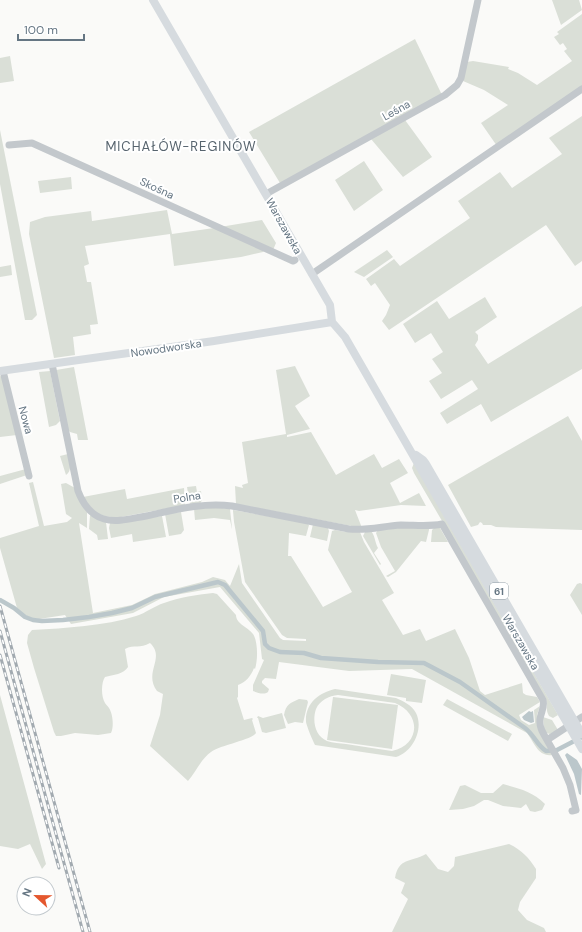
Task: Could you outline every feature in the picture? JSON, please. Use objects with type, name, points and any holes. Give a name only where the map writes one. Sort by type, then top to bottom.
[{"type":"main road","name":"Warszawska","points":[[153,0],[330,305],[332,322],[345,337],[412,452],[426,464],[575,722],[579,733],[581,747]]},
{"type":"main road","name":"Nowodworska","points":[[1,371],[214,341],[332,322]]},
{"type":"street","name":"Leśna","points":[[266,194],[445,95],[455,88],[461,78],[478,0]]},
{"type":"street","points":[[312,274],[582,89]]},
{"type":"street","name":"Skośna","points":[[9,145],[32,143],[293,261],[295,260]]},
{"type":"street","name":"Polna","points":[[52,364],[78,491],[84,505],[99,518],[109,520],[128,519],[213,504],[232,506],[348,530],[367,530],[396,526],[435,526],[442,524],[543,700],[544,707],[540,719],[540,725],[548,742]]},
{"type":"street","name":"Nowa","points":[[1,371],[29,476]]},
{"type":"street","points":[[574,810],[570,785],[563,768],[548,742],[575,722]]},
{"type":"shaded area","points":[[552,0],[579,0],[582,10],[561,25]]},
{"type":"shaded area","points":[[582,14],[582,87],[497,146],[481,123],[508,105],[484,90],[463,81],[467,62],[473,61],[509,67],[508,69],[518,73],[537,85],[572,61],[564,51],[567,49],[563,43],[560,45],[554,37],[559,34],[557,32]]},
{"type":"shaded area","points":[[415,39],[442,95],[280,183],[249,132]]},
{"type":"shaded area","points":[[10,56],[14,81],[0,83],[0,58]]},
{"type":"shaded area","points":[[582,116],[582,261],[575,266],[546,225],[389,330],[382,321],[390,305],[375,283],[371,286],[366,279],[394,259],[400,266],[470,218],[458,201],[500,172],[512,188],[562,154],[549,138]]},
{"type":"shaded area","points":[[405,120],[432,157],[403,177],[371,139]]},
{"type":"shaded area","points":[[0,130],[37,315],[32,320],[25,320],[0,184]]},
{"type":"shaded area","points":[[364,161],[383,190],[354,211],[335,180]]},
{"type":"shaded area","points":[[71,177],[72,189],[40,193],[38,181]]},
{"type":"shaded area","points":[[167,210],[172,234],[214,228],[264,251],[241,257],[174,266],[170,234],[85,246],[89,264],[84,266],[87,282],[91,282],[98,324],[90,325],[91,334],[73,337],[75,355],[54,358],[29,234],[30,222],[45,217],[91,211],[92,221]]},
{"type":"shaded area","points":[[262,220],[276,243],[273,250],[220,227]]},
{"type":"shaded area","points":[[387,250],[393,257],[364,277],[354,272]]},
{"type":"shaded area","points":[[11,265],[12,275],[0,277],[0,267]]},
{"type":"shaded area","points":[[485,297],[497,317],[475,332],[478,335],[478,340],[475,345],[488,364],[582,306],[582,369],[491,422],[481,404],[447,424],[440,413],[478,389],[472,380],[441,399],[429,381],[442,373],[432,359],[443,352],[431,333],[415,343],[403,324],[437,301],[449,319]]},
{"type":"shaded area","points":[[295,366],[310,396],[295,406],[310,429],[287,435],[287,437],[311,432],[336,475],[374,454],[382,468],[399,459],[408,473],[390,483],[400,503],[419,493],[426,506],[401,505],[359,511],[355,510],[362,528],[236,504],[235,486],[243,488],[242,485],[248,483],[242,442],[286,434],[276,370]]},
{"type":"shaded area","points":[[74,367],[88,440],[78,440],[77,434],[68,430],[56,370]]},
{"type":"shaded area","points":[[50,371],[60,421],[56,425],[49,427],[39,372]]},
{"type":"shaded area","points":[[0,376],[2,377],[17,435],[0,437]]},
{"type":"shaded area","points":[[568,416],[582,441],[582,530],[496,527],[491,525],[483,525],[480,522],[478,525],[471,527],[448,485]]},
{"type":"shaded area","points":[[68,454],[70,468],[66,475],[60,456]]},
{"type":"shaded area","points":[[414,463],[558,715],[553,718],[548,714],[546,699],[414,473],[412,468]]},
{"type":"shaded area","points":[[26,469],[27,475],[0,484],[0,476]]},
{"type":"shaded area","points":[[33,482],[44,526],[67,522],[72,518],[66,514],[61,484],[66,483],[75,488],[87,512],[87,528],[79,523],[93,613],[132,605],[155,594],[202,582],[213,577],[225,580],[230,586],[239,564],[242,583],[280,638],[283,640],[306,641],[306,639],[287,638],[282,635],[245,582],[233,510],[307,523],[309,525],[306,536],[289,533],[288,556],[291,556],[323,607],[352,592],[328,550],[332,531],[360,532],[364,542],[394,593],[382,600],[403,635],[420,629],[426,641],[455,629],[469,658],[480,691],[485,695],[522,683],[523,693],[537,697],[540,702],[519,715],[521,720],[529,725],[535,723],[534,710],[540,706],[537,715],[552,755],[543,754],[527,733],[412,669],[349,671],[279,662],[276,679],[265,678],[262,681],[262,683],[269,689],[268,692],[263,694],[253,691],[253,685],[264,660],[262,659],[259,633],[220,587],[164,597],[133,613],[71,624],[65,615],[39,619],[31,618],[23,614],[17,608],[0,548],[0,538],[39,526],[29,483]]},
{"type":"shaded area","points":[[196,486],[197,492],[201,491],[202,500],[200,504],[190,505],[187,487]]},
{"type":"shaded area","points":[[184,488],[185,505],[121,517],[108,517],[99,514],[83,497],[125,489],[127,499]]},
{"type":"shaded area","points":[[215,507],[230,509],[232,529],[230,520],[214,518],[195,520],[194,509]]},
{"type":"shaded area","points":[[181,512],[184,530],[181,534],[169,536],[165,514]]},
{"type":"shaded area","points":[[90,515],[106,522],[108,539],[98,540],[97,535],[89,529]]},
{"type":"shaded area","points":[[162,516],[166,537],[133,542],[132,534],[111,538],[109,528],[110,523]]},
{"type":"shaded area","points":[[313,524],[328,528],[329,531],[327,541],[310,537]]},
{"type":"shaded area","points":[[400,527],[429,530],[426,542],[421,541],[396,572],[388,577],[386,576],[395,571],[381,547],[376,533],[378,530]]},
{"type":"shaded area","points":[[434,528],[440,528],[448,542],[431,542],[432,530]]},
{"type":"shaded area","points":[[371,531],[378,548],[374,553],[381,564],[380,565],[363,536],[365,532]]},
{"type":"shaded area","points":[[577,584],[582,584],[582,615],[570,595]]},
{"type":"shaded area","points":[[213,593],[217,594],[236,615],[238,621],[255,637],[257,656],[255,669],[254,668],[246,680],[238,685],[237,698],[244,720],[253,719],[256,733],[253,736],[215,749],[204,758],[188,781],[150,746],[160,715],[163,694],[157,691],[153,684],[152,678],[156,654],[150,643],[143,646],[125,649],[128,667],[121,673],[105,677],[102,686],[102,693],[105,704],[109,707],[112,717],[113,727],[111,733],[98,735],[75,733],[56,736],[27,643],[28,635],[32,630],[85,626],[111,622],[136,616],[160,604],[176,599]]},
{"type":"shaded area","points":[[391,674],[426,680],[422,703],[406,701],[406,698],[387,695]]},
{"type":"shaded area","points":[[335,689],[396,698],[407,704],[416,713],[419,726],[418,733],[412,745],[396,757],[315,745],[306,722],[306,715],[314,700]],"holes":[[[338,695],[395,703],[404,708],[410,714],[413,721],[414,729],[412,736],[408,743],[401,748],[392,751],[334,743],[323,739],[317,732],[314,718],[316,709],[322,701],[331,696]]]},
{"type":"shaded area","points":[[0,695],[46,864],[42,869],[30,844],[18,849],[0,846]]},
{"type":"shaded area","points":[[333,697],[398,705],[392,749],[327,740]]},
{"type":"shaded area","points":[[299,699],[307,700],[308,702],[303,723],[295,722],[288,724],[284,715],[286,708],[291,703]]},
{"type":"shaded area","points":[[447,699],[512,734],[508,741],[443,705]]},
{"type":"shaded area","points":[[529,711],[533,711],[534,722],[531,723],[524,720],[522,717]]},
{"type":"shaded area","points":[[282,713],[286,728],[266,733],[262,732],[257,718],[258,716],[263,718]]},
{"type":"shaded area","points":[[543,717],[552,720],[558,730],[550,734],[546,733]]},
{"type":"shaded area","points":[[567,753],[577,760],[582,769],[581,795],[579,794],[574,774],[565,755]]},
{"type":"shaded area","points":[[503,784],[526,791],[535,796],[545,804],[542,810],[535,812],[530,811],[526,804],[521,808],[503,806],[488,800],[484,800],[474,806],[463,809],[449,810],[460,786],[465,785],[481,793],[493,793]]},
{"type":"shaded area","points":[[509,844],[525,855],[536,869],[536,878],[520,902],[518,910],[527,920],[544,928],[546,932],[392,932],[408,899],[401,893],[405,883],[395,878],[399,867],[402,864],[426,854],[438,869],[448,872],[454,866],[455,857]]},
{"type":"waterway","points":[[0,600],[14,608],[25,617],[33,620],[63,620],[112,613],[132,608],[155,597],[218,582],[225,585],[263,631],[265,644],[269,648],[280,652],[304,653],[321,658],[378,662],[424,663],[460,682],[525,728],[546,751],[557,750],[582,737]]},
{"type":"railway","points":[[0,606],[90,932]]},
{"type":"railway","points":[[0,631],[83,932]]},
{"type":"railway","points":[[0,655],[59,868]]},
{"type":"district","name":"MICHAŁÓW-REGINÓW","points":[[181,146]]}]
